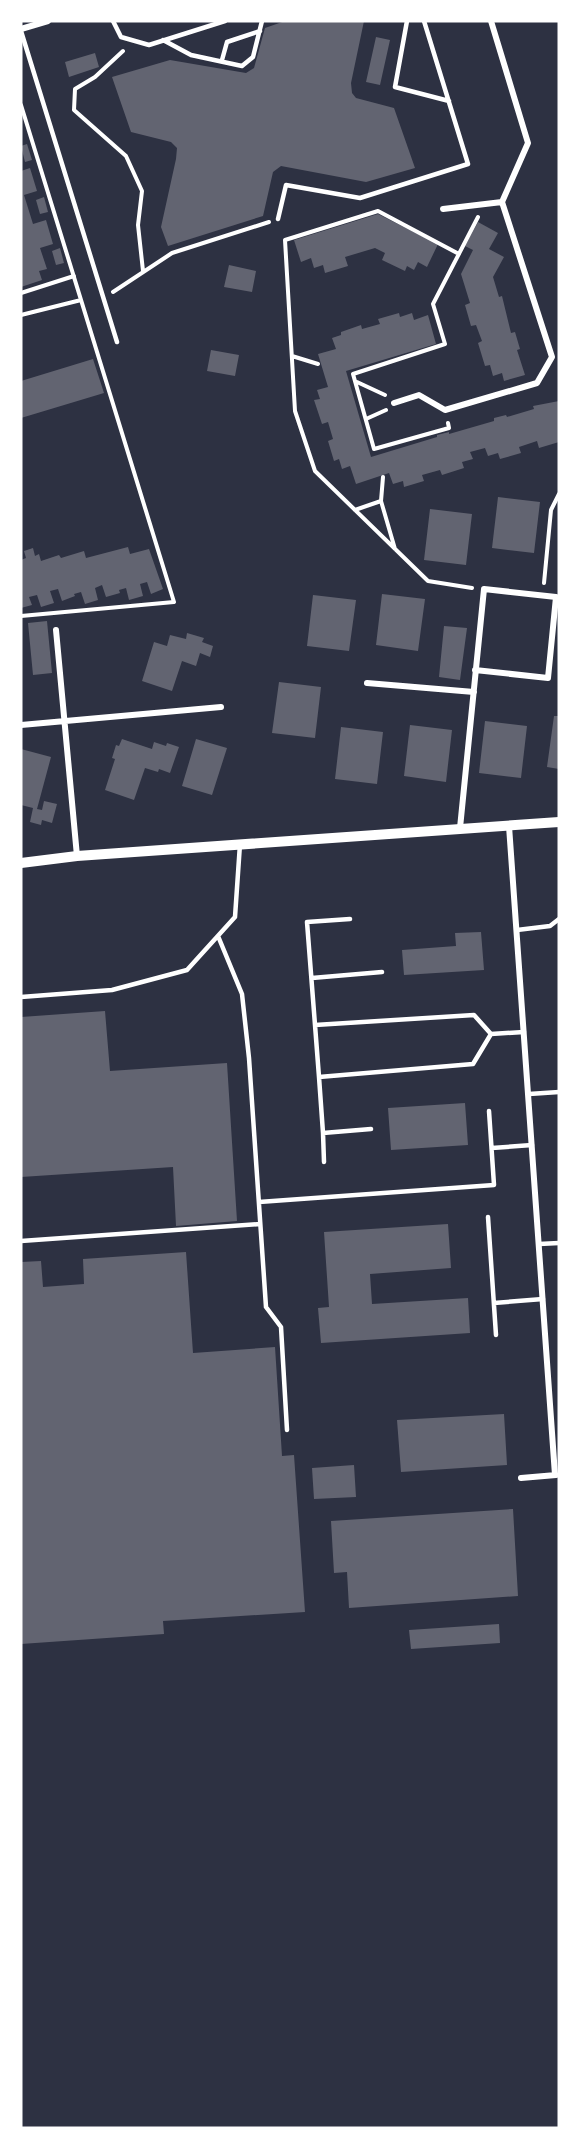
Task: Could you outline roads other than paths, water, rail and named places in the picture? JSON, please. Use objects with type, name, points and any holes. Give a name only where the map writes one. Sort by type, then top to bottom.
[{"type":"street","points":[[21,30],[48,21]]},
{"type":"street","points":[[394,404],[419,395],[445,410],[537,384],[552,357],[502,202],[528,143],[491,21]]},
{"type":"street","points":[[443,209],[502,202]]},
{"type":"street","points":[[460,828],[484,589],[556,597],[548,678],[476,670]]},
{"type":"street","points":[[56,630],[77,856]]},
{"type":"street","points":[[367,682],[474,692]]},
{"type":"street","points":[[21,725],[221,707]]},
{"type":"street","points":[[21,863],[77,856],[559,822]]},
{"type":"street","points":[[509,825],[557,1475],[521,1478]]},
{"type":"lane","points":[[113,21],[121,37],[149,45],[225,21]]},
{"type":"lane","points":[[163,40],[191,55],[242,66],[254,57],[262,21]]},
{"type":"lane","points":[[407,21],[395,87],[449,101]]},
{"type":"lane","points":[[278,219],[286,185],[360,198],[468,164],[424,21]]},
{"type":"lane","points":[[21,30],[117,342]]},
{"type":"lane","points":[[222,60],[227,42],[260,31]]},
{"type":"lane","points":[[21,997],[112,990],[188,970],[235,917],[240,844]]},
{"type":"lane","points":[[324,1162],[308,922],[350,919]]},
{"type":"lane","points":[[517,930],[550,926],[559,919]]},
{"type":"lane","points":[[218,936],[242,994],[250,1069],[266,1307],[280,1327],[287,1430]]},
{"type":"lane","points":[[312,978],[382,972]]},
{"type":"lane","points":[[315,1025],[474,1015],[491,1034]]},
{"type":"lane","points":[[491,1034],[524,1032]]},
{"type":"lane","points":[[319,1077],[473,1064],[491,1034]]},
{"type":"lane","points":[[529,1094],[559,1092]]},
{"type":"lane","points":[[259,1202],[494,1185],[489,1111]]},
{"type":"lane","points":[[322,1133],[371,1129]]},
{"type":"lane","points":[[492,1148],[532,1146]]},
{"type":"lane","points":[[488,1217],[496,1335]]},
{"type":"lane","points":[[21,1241],[260,1224]]},
{"type":"lane","points":[[539,1244],[559,1243]]},
{"type":"lane","points":[[494,1303],[543,1299]]}]
